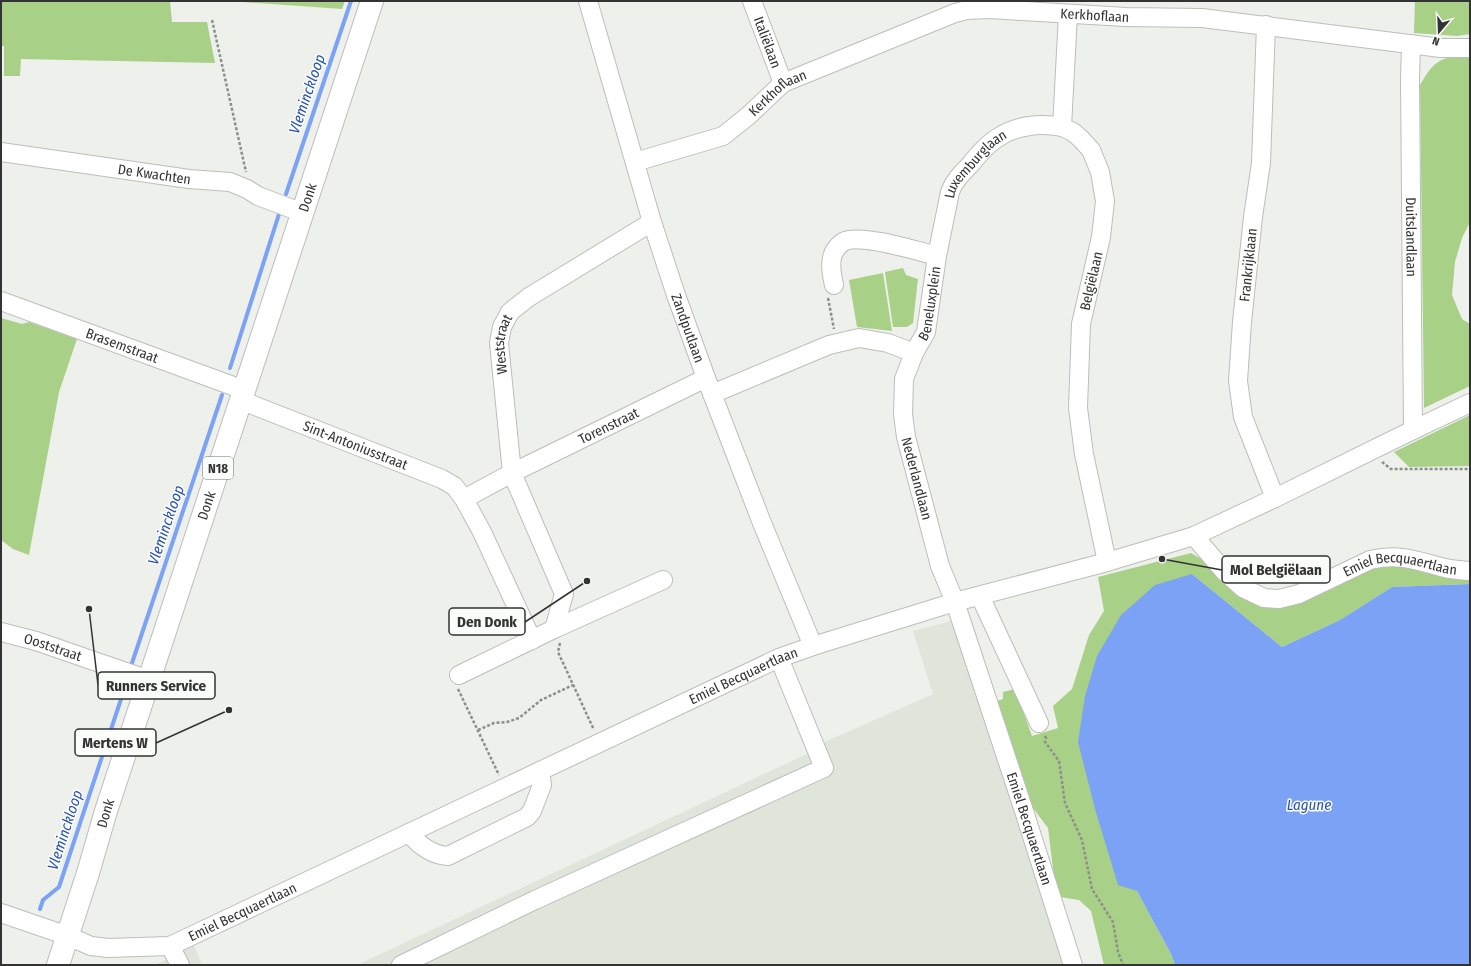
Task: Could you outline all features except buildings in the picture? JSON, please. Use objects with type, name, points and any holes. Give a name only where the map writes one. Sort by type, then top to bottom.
[{"type":"main road","name":"Donk","points":[[58,965],[106,811],[372,1]]},
{"type":"street","name":"Zandputlaan","points":[[588,1],[652,222],[709,386],[762,523],[813,646]]},
{"type":"street","name":"Italiëlaan","points":[[752,1],[783,83]]},
{"type":"street","name":"Kerkhoflaan","points":[[635,162],[723,136],[748,116],[783,83],[967,10],[988,9],[1068,14],[1097,8],[1266,25],[1441,48],[1470,48]]},
{"type":"street","points":[[1062,127],[1068,14]]},
{"type":"street","name":"Frankrijklaan","points":[[1266,25],[1261,163],[1253,218],[1242,322],[1238,381],[1244,417],[1275,498]]},
{"type":"street","name":"Duitslandlaan","points":[[1411,44],[1413,430]]},
{"type":"street","name":"Luxemburglaan","points":[[937,256],[950,192],[954,182],[974,159],[998,137],[1014,129],[1036,125],[1062,127]]},
{"type":"street","name":"Belgiëlaan","points":[[1062,127],[1073,132],[1091,150],[1100,172],[1105,201],[1101,237],[1081,324],[1078,408],[1084,454],[1107,562]]},
{"type":"street","name":"De Kwachten","points":[[1,152],[189,178],[230,182],[258,196],[303,213]]},
{"type":"street","name":"Weststraat","points":[[512,473],[499,343],[502,327],[510,312],[529,297],[652,222]]},
{"type":"street","name":"Beneluxplein","points":[[709,386],[837,343],[860,338],[888,343],[914,353],[926,332],[937,256],[875,241],[845,241],[837,247],[832,256],[831,267],[834,285]]},
{"type":"street","name":"Brasemstraat","points":[[1,301],[242,395]]},
{"type":"street","name":"Nederlandlaan","points":[[914,353],[904,379],[903,414],[906,437],[940,566],[955,602]]},
{"type":"street","name":"Torenstraat","points":[[512,473],[709,386]]},
{"type":"street","name":"Sint-Antoniusstraat","points":[[242,395],[442,479],[454,486],[464,498],[482,532],[532,640]]},
{"type":"street","name":"Emiel Becquaertlaan","points":[[1,913],[68,936],[91,946],[108,948],[170,946],[779,658],[955,602],[1107,562],[1194,536],[1470,403]]},
{"type":"street","points":[[464,498],[512,473],[564,594],[554,629]]},
{"type":"street","name":"Emiel Becquaertlaan","points":[[1194,536],[1224,571],[1238,584],[1264,598],[1279,599],[1298,594],[1370,560],[1389,556],[1412,558],[1447,569],[1470,570]]},
{"type":"street","points":[[459,675],[554,629],[663,580]]},
{"type":"street","points":[[980,596],[1039,723]]},
{"type":"street","name":"Emiel Becquaertlaan","points":[[955,602],[1074,965]]},
{"type":"street","name":"Ooststraat","points":[[1,632],[36,641],[149,680]]},
{"type":"street","points":[[401,965],[535,900],[824,768],[779,658]]},
{"type":"street","points":[[409,833],[420,845],[440,855],[448,856],[528,817],[532,811],[542,785],[540,771]]},
{"type":"street","points":[[170,946],[180,965]]},
{"type":"path","points":[[212,20],[250,191]]},
{"type":"path","points":[[834,285],[827,294],[837,343]]},
{"type":"path","points":[[1368,452],[1391,469],[1470,469]]},
{"type":"path","points":[[554,629],[563,632],[558,652],[600,742]]},
{"type":"path","points":[[459,675],[453,678],[500,776],[494,778],[499,790]]},
{"type":"path","points":[[478,730],[494,723],[507,722],[519,718],[541,700],[573,685]]},
{"type":"path","points":[[1039,723],[1046,738],[1045,742],[1059,761],[1065,803],[1082,840],[1092,889],[1113,922],[1118,952],[1123,965]]},
{"type":"shaded area","points":[[955,620],[1067,965],[357,965],[813,751],[811,748],[933,694],[913,631]]},
{"type":"shaded area","points":[[194,945],[202,965],[154,965],[165,960]]},
{"type":"green space","points":[[1,1],[170,1],[172,22],[207,22],[215,63],[21,59],[20,76],[4,76],[4,46],[1,46]]},
{"type":"green space","points":[[229,1],[345,1],[342,9]]},
{"type":"green space","points":[[1415,1],[1470,1],[1470,34],[1457,36],[1414,33]]},
{"type":"green space","points":[[1470,54],[1470,218],[1455,262],[1452,295],[1462,319],[1470,324],[1470,386],[1424,408],[1420,85],[1425,76],[1439,61]]},
{"type":"green space","points":[[903,268],[906,275],[918,279],[913,323],[907,327],[893,327],[885,272]]},
{"type":"green space","points":[[883,273],[892,331],[857,327],[849,280]]},
{"type":"green space","points":[[1,318],[22,324],[29,322],[77,339],[59,392],[29,555],[13,549],[1,540]]},
{"type":"green space","points":[[1470,415],[1470,466],[1409,467],[1394,452]]},
{"type":"green space","points":[[1191,553],[1215,567],[1256,598],[1391,559],[1470,573],[1470,584],[1392,587],[1340,620],[1282,647],[1192,574],[1137,891],[1171,954],[1175,965],[1104,965],[1091,911],[1079,900],[1060,897],[1053,869],[1048,828],[1033,808],[991,703],[1003,699],[1003,692],[1015,689],[1032,736],[1058,728],[1053,706],[1072,689],[1089,635],[1104,611],[1098,577]]},
{"type":"water","name":"Lagune","points":[[1192,574],[1282,647],[1340,620],[1392,587],[1470,584],[1470,965],[1175,965],[1171,954],[1137,891],[1118,885],[1095,809],[1078,742],[1085,696],[1097,656],[1121,615],[1155,585]]},
{"type":"waterway","name":"Vleminckloop","points":[[286,194],[351,1]]},
{"type":"waterway","name":"Vleminckloop","points":[[230,368],[279,214]]},
{"type":"waterway","name":"Vleminckloop","points":[[132,663],[222,395]]},
{"type":"waterway","name":"Vleminckloop","points":[[40,909],[43,900],[59,887],[126,684]]},
{"type":"place","name":"Mol Belgiëlaan","points":[[1162,559]]},
{"type":"place","name":"Den Donk","points":[[587,581]]},
{"type":"place","name":"Runners Service","points":[[89,609]]},
{"type":"place","name":"Mertens W","points":[[229,710]]}]
